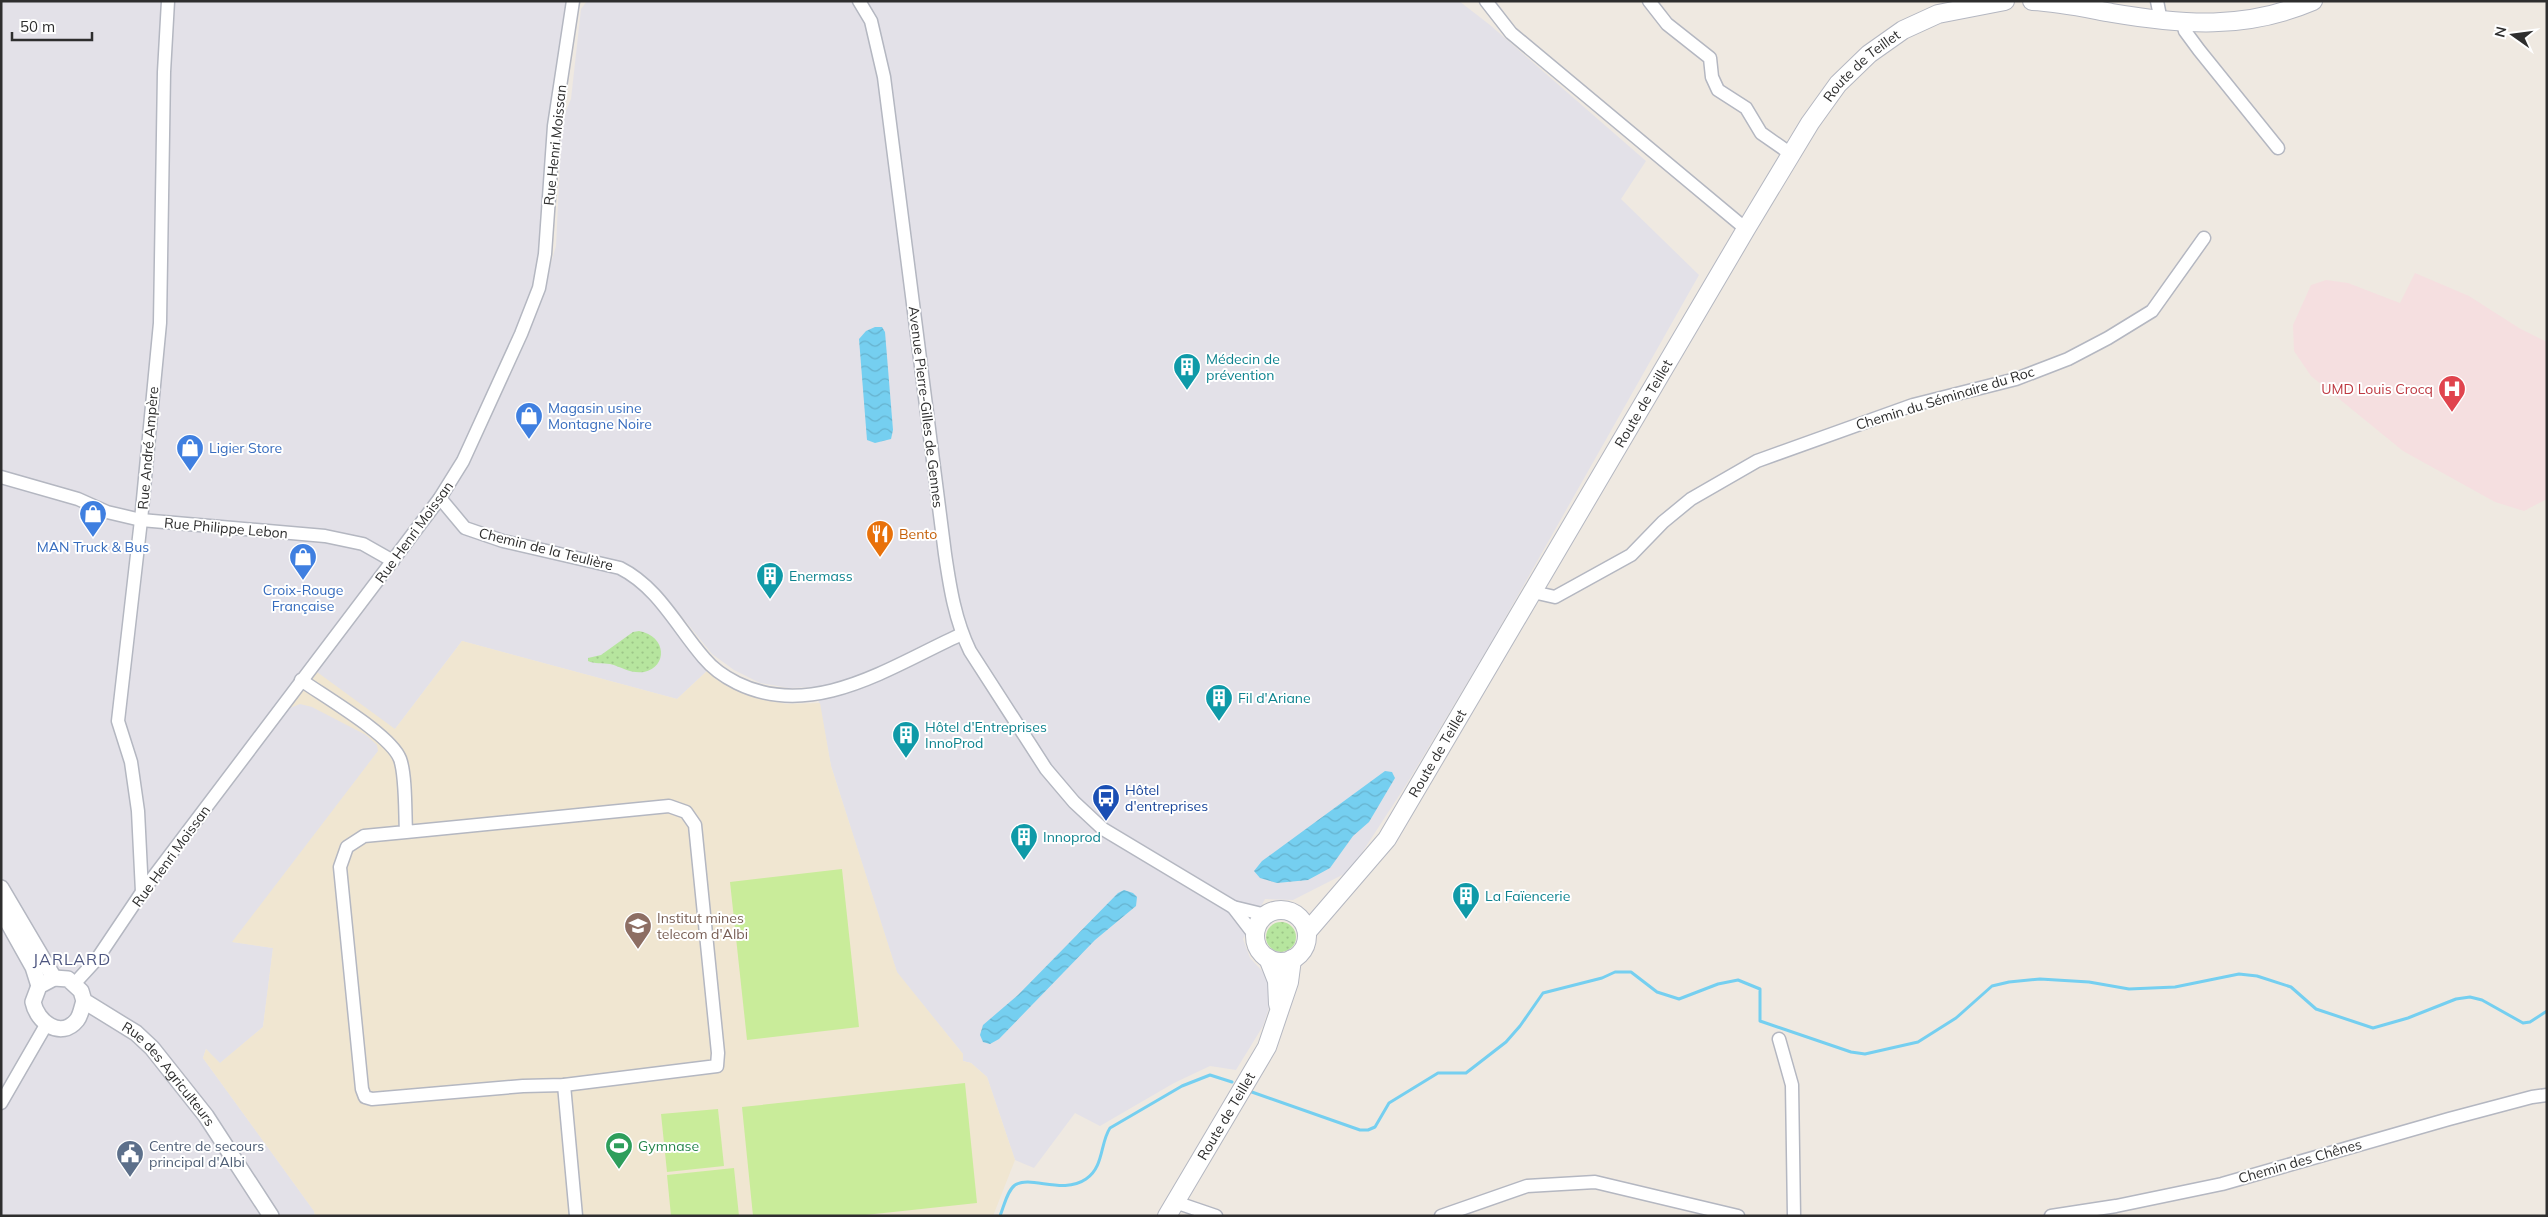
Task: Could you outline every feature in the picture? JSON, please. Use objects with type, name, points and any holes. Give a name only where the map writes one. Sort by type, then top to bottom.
[{"type":"main road","name":"Route de Teillet","points":[[1307,932],[1348,887],[1387,839],[1746,229],[1791,154],[1838,84],[1869,54],[1936,8],[2005,1]]},
{"type":"main road","points":[[2032,1],[2183,24],[2231,23],[2264,18],[2314,1]]},
{"type":"main road","name":"Route de Teillet","points":[[1293,913],[1314,907],[1348,887]]},
{"type":"main road","points":[[1279,910],[1293,913],[1300,918],[1307,932],[1302,951],[1292,959],[1284,962],[1268,958],[1259,949],[1256,929],[1266,915],[1279,910]]},
{"type":"main road","name":"Route de Teillet","points":[[1268,958],[1277,981],[1279,1014]]},
{"type":"main road","name":"Route de Teillet","points":[[1171,1209],[1267,1047],[1289,982],[1292,959]]},
{"type":"street","name":"Rue André Ampère","points":[[142,892],[138,812],[130,762],[118,721],[141,520],[160,324],[164,72],[168,1]]},
{"type":"street","name":"Rue Henri Moissan","points":[[75,983],[97,959],[142,892],[393,561],[440,498],[463,462],[521,334],[539,288],[546,254],[554,126],[573,1]]},
{"type":"street","name":"Avenue Pierre-Gilles de Gennes","points":[[859,1],[871,21],[884,77],[945,554],[953,606],[962,634],[974,659],[1046,769],[1074,802],[1103,829],[1233,907],[1266,915]]},
{"type":"street","points":[[1486,1],[1511,33],[1746,229]]},
{"type":"street","points":[[1649,1],[1667,24],[1710,58],[1712,77],[1718,90],[1746,108],[1761,133],[1791,154]]},
{"type":"street","points":[[2157,1],[2161,21]]},
{"type":"street","points":[[2183,24],[2186,32],[2278,148]]},
{"type":"street","name":"Chemin du Séminaire du Roc","points":[[1533,592],[1554,597],[1631,555],[1663,522],[1692,499],[1757,460],[1913,405],[2016,379],[2068,359],[2152,311],[2204,238]]},
{"type":"street","name":"Rue Philippe Lebon","points":[[1,477],[78,499],[108,512],[141,520],[325,536],[363,544],[393,561]]},
{"type":"street","name":"Chemin de la Teulière","points":[[440,498],[465,528],[514,543],[620,568],[637,576],[651,590],[706,660],[727,678],[758,692],[778,696],[806,697],[846,687],[962,634]]},
{"type":"street","points":[[301,680],[379,735],[395,749],[401,761],[406,832]]},
{"type":"street","points":[[669,806],[686,812],[695,825],[718,1053],[717,1066],[564,1085],[495,1088],[372,1099],[364,1097],[340,868],[347,848],[364,836],[669,806]]},
{"type":"street","points":[[1,888],[54,978]]},
{"type":"street","name":"Avenue Pierre-Gilles de Gennes","points":[[1233,907],[1256,937]]},
{"type":"street","points":[[1,910],[33,967],[39,986],[33,1002],[39,1019],[46,1025],[1,1103]]},
{"type":"street","points":[[39,986],[54,978],[68,979],[75,983],[84,1001],[78,1018]]},
{"type":"street","name":"Rue des Agriculteurs","points":[[84,1001],[136,1033],[152,1048],[206,1116],[271,1216]]},
{"type":"street","name":"Rue des Agriculteurs","points":[[46,1025],[57,1028],[68,1026],[78,1018],[107,1016]]},
{"type":"street","points":[[1779,1039],[1792,1085],[1794,1216]]},
{"type":"street","points":[[564,1085],[576,1216]]},
{"type":"street","name":"Chemin des Chênes","points":[[2051,1216],[2116,1206],[2222,1184],[2449,1119],[2532,1097],[2547,1096]]},
{"type":"street","points":[[1441,1216],[1528,1186],[1595,1182],[1738,1216]]},
{"type":"street","points":[[1171,1209],[1216,1216]]},
{"type":"shaded area","points":[[1,1],[569,1],[546,280],[556,246],[562,120],[571,99],[581,9],[587,1],[1459,1],[1490,25],[1646,161],[1621,199],[1699,275],[1492,641],[1406,785],[1350,871],[1293,900],[1265,899],[1243,939],[1250,958],[1264,973],[1271,988],[1269,1008],[1263,1026],[1236,1070],[1210,1066],[1174,1083],[1100,1126],[1075,1113],[1034,1168],[1015,1160],[987,1077],[971,1063],[963,1061],[963,1054],[897,973],[831,766],[816,687],[789,688],[760,683],[734,670],[712,654],[670,602],[708,670],[677,699],[462,641],[233,942],[273,948],[263,1027],[219,1064],[206,1049],[203,1058],[314,1211],[315,1216],[1,1216]]},
{"type":"shaded area","name":"UMD Louis Crocq","points":[[2415,273],[2469,296],[2519,328],[2547,342],[2547,499],[2524,511],[2495,502],[2403,451],[2311,376],[2294,351],[2293,325],[2311,285],[2326,280],[2348,283],[2400,303]]},
{"type":"shaded area","points":[[462,641],[677,699],[708,670],[765,700],[787,704],[820,703],[831,766],[897,972],[963,1054],[963,1061],[971,1063],[987,1077],[1015,1160],[993,1216],[315,1216],[314,1211],[203,1058],[206,1049],[220,1063],[263,1027],[273,948],[232,942],[378,751],[377,745],[366,735],[312,707],[300,704],[290,708],[317,672],[395,729]]},
{"type":"green space","points":[[639,631],[648,634],[659,645],[660,658],[652,669],[644,672],[635,672],[610,664],[588,661],[588,658],[601,655],[633,632]]},
{"type":"green space","points":[[842,869],[859,1027],[747,1040],[730,882]]},
{"type":"green space","points":[[1281,922],[1292,926],[1296,937],[1292,948],[1281,952],[1270,948],[1266,937],[1270,926]]},
{"type":"green space","points":[[965,1083],[977,1203],[856,1216],[753,1216],[742,1107]]},
{"type":"green space","points":[[718,1109],[724,1166],[667,1172],[661,1114]]},
{"type":"green space","points":[[734,1168],[739,1216],[671,1216],[667,1175]]},
{"type":"water","points":[[875,327],[882,327],[885,332],[893,430],[891,439],[875,443],[867,440],[859,339],[866,331]]},
{"type":"water","points":[[1385,771],[1392,772],[1395,778],[1369,822],[1353,836],[1330,868],[1308,880],[1277,883],[1260,878],[1254,871],[1262,861]]},
{"type":"water","points":[[1124,890],[1133,893],[1137,897],[1136,906],[1095,940],[999,1039],[990,1044],[983,1042],[980,1035],[983,1025],[1018,995],[1118,893]]},
{"type":"waterway","points":[[1249,1091],[1360,1130],[1368,1130],[1375,1127],[1389,1103],[1438,1073],[1466,1073],[1506,1042],[1520,1026],[1543,993],[1602,978],[1615,972],[1631,972],[1657,992],[1679,999],[1718,984],[1738,980],[1760,989],[1760,1021],[1851,1052],[1865,1054],[1918,1042],[1956,1018],[1992,986],[2009,982],[2040,979],[2089,982],[2129,989],[2175,987],[2239,974],[2257,976],[2291,987],[2316,1009],[2373,1028],[2408,1018],[2456,999],[2470,997],[2482,1000],[2523,1023],[2530,1022],[2547,1011]]},
{"type":"waterway","points":[[1000,1216],[1008,1195],[1015,1185],[1030,1182],[1067,1185],[1086,1179],[1092,1174],[1099,1162],[1110,1128],[1182,1086],[1210,1075],[1232,1082]]},
{"type":"place","name":"Médecin de prévention","points":[[1187,391]]},
{"type":"place","name":"UMD Louis Crocq","points":[[2452,413]]},
{"type":"place","name":"Magasin usine Montagne Noire","points":[[529,440]]},
{"type":"place","name":"Ligier Store","points":[[190,472]]},
{"type":"place","name":"MAN Truck & Bus","points":[[93,538]]},
{"type":"place","name":"Bento","points":[[880,558]]},
{"type":"place","name":"Croix-Rouge Française","points":[[303,581]]},
{"type":"place","name":"Enermass","points":[[770,600]]},
{"type":"place","name":"Fil d'Ariane","points":[[1219,722]]},
{"type":"place","name":"Hôtel d'Entreprises InnoProd","points":[[906,759]]},
{"type":"place","name":"Hôtel d'entreprises","points":[[1106,822]]},
{"type":"place","name":"Innoprod","points":[[1024,861]]},
{"type":"place","name":"La Faïencerie","points":[[1466,920]]},
{"type":"place","name":"Institut mines telecom d'Albi","points":[[638,950]]},
{"type":"place","name":"Gymnase","points":[[619,1170]]},
{"type":"place","name":"Centre de secours principal d'Albi","points":[[130,1178]]},
{"type":"district","name":"JARLARD","points":[[72,959]]}]
